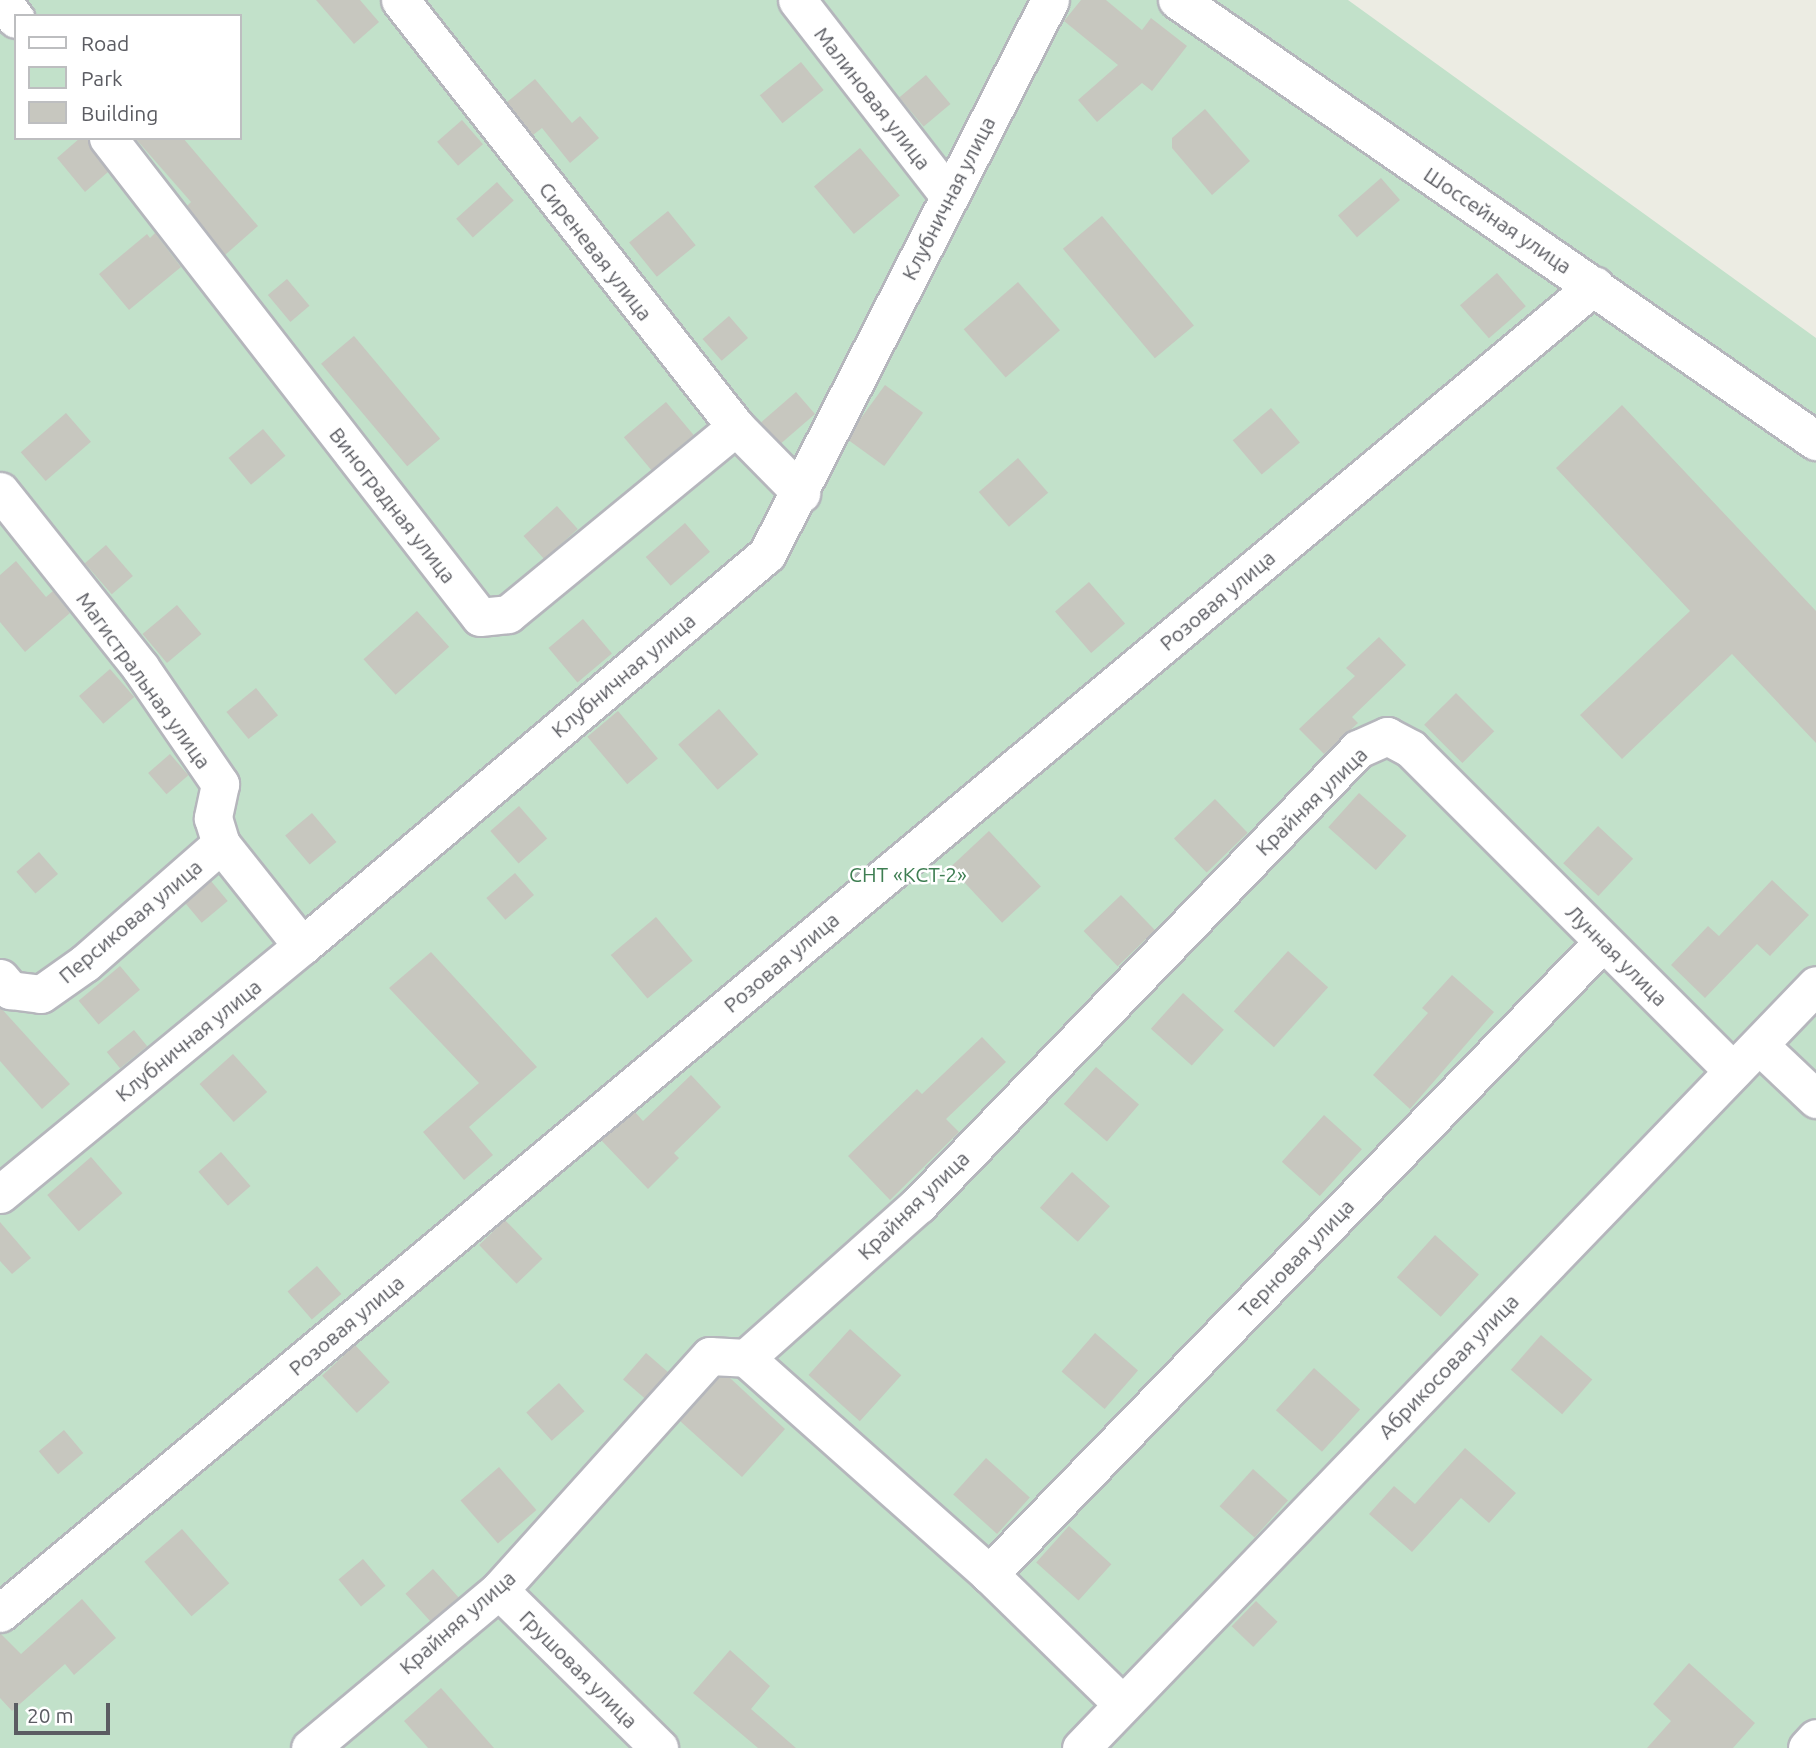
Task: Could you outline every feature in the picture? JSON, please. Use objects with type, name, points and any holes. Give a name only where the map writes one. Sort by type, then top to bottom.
[{"type":"street","points":[[1,0],[14,16]]},
{"type":"street","name":"Сиреневая улица","points":[[400,0],[736,427],[802,493]]},
{"type":"street","name":"Малиновая улица","points":[[797,0],[948,195]]},
{"type":"street","name":"Клубничная улица","points":[[0,1194],[302,946],[767,554],[802,493],[948,195],[1050,0]]},
{"type":"street","name":"Шоссейная улица","points":[[1178,0],[1595,285],[1816,441]]},
{"type":"street","name":"Виноградная улица","points":[[110,140],[480,617],[508,614],[736,427]]},
{"type":"street","name":"Розовая улица","points":[[0,1613],[1595,285]]},
{"type":"street","name":"Магистральная улица","points":[[0,491],[140,667],[220,784],[212,818],[221,844],[302,946]]},
{"type":"street","name":"Крайняя улица","points":[[310,1748],[499,1590],[710,1356],[746,1358],[918,1205],[1358,749],[1387,736],[1411,749],[1501,839]]},
{"type":"street","name":"Лунная улица","points":[[1501,839],[1733,1071]]},
{"type":"street","name":"Персиковая улица","points":[[0,978],[10,990],[41,994],[85,963],[221,844]]},
{"type":"street","name":"Терновая улица","points":[[989,1574],[1603,942]]},
{"type":"street","name":"Абрикосовая улица","points":[[1081,1748],[1733,1071],[1761,1046],[1816,985]]},
{"type":"street","points":[[1761,1046],[1816,1099]]},
{"type":"street","points":[[746,1358],[989,1574],[1122,1704]]},
{"type":"street","name":"Грушовая улица","points":[[499,1590],[659,1748]]},
{"type":"street","points":[[1807,1748],[1816,1738]]},
{"type":"green space","name":"СНТ «КСТ-2»","points":[[0,0],[1348,0],[1816,338],[1816,1748],[0,1748]]},
{"type":"building","points":[[316,0],[360,0],[379,22],[354,44]]},
{"type":"building","points":[[1081,0],[1106,0],[1142,30],[1151,18],[1187,46],[1152,91],[1142,83],[1097,122],[1078,100],[1118,65],[1064,21]]},
{"type":"building","points":[[801,62],[824,90],[782,123],[760,95]]},
{"type":"building","points":[[926,75],[950,104],[924,127],[899,97]]},
{"type":"building","points":[[535,79],[572,123],[580,116],[599,138],[570,163],[542,128],[533,135],[507,102]]},
{"type":"building","points":[[1205,109],[1250,161],[1212,195],[1172,148],[1172,138]]},
{"type":"building","points":[[462,120],[483,144],[458,166],[437,142]]},
{"type":"building","points":[[78,140],[88,140],[108,172],[85,192],[57,158]]},
{"type":"building","points":[[137,140],[185,140],[258,226],[225,255],[187,206],[191,202]]},
{"type":"building","points":[[860,148],[900,195],[854,234],[814,187]]},
{"type":"building","points":[[1381,178],[1400,200],[1357,237],[1338,215]]},
{"type":"building","points":[[497,182],[514,201],[473,237],[456,219]]},
{"type":"building","points":[[668,211],[696,245],[657,277],[629,242]]},
{"type":"building","points":[[1102,216],[1194,326],[1155,358],[1063,249]]},
{"type":"building","points":[[155,233],[181,267],[129,310],[99,274],[147,234],[150,238]]},
{"type":"building","points":[[1497,273],[1526,306],[1489,338],[1460,305]]},
{"type":"building","points":[[287,279],[309,306],[290,322],[268,295]]},
{"type":"building","points":[[1018,282],[1060,330],[1006,378],[964,329]]},
{"type":"building","points":[[729,316],[748,338],[722,361],[703,339]]},
{"type":"building","points":[[354,336],[440,439],[407,466],[321,364]]},
{"type":"building","points":[[885,385],[923,413],[884,466],[846,438]]},
{"type":"building","points":[[796,392],[815,414],[780,444],[761,422]]},
{"type":"building","points":[[666,402],[694,435],[652,470],[624,437]]},
{"type":"building","points":[[1622,405],[1816,611],[1816,743],[1732,654],[1622,759],[1580,715],[1690,611],[1556,468]]},
{"type":"building","points":[[1271,408],[1300,442],[1262,475],[1233,440]]},
{"type":"building","points":[[66,413],[91,442],[46,481],[21,452]]},
{"type":"building","points":[[263,429],[285,456],[251,485],[229,458]]},
{"type":"building","points":[[1018,458],[1048,493],[1009,527],[979,492]]},
{"type":"building","points":[[557,506],[578,529],[544,559],[524,536]]},
{"type":"building","points":[[685,523],[710,552],[671,586],[646,557]]},
{"type":"building","points":[[106,545],[133,576],[112,594],[85,563]]},
{"type":"building","points":[[16,561],[46,597],[53,591],[70,613],[25,652],[0,622],[0,575]]},
{"type":"building","points":[[1089,582],[1125,624],[1091,653],[1055,612]]},
{"type":"building","points":[[177,605],[201,634],[167,663],[143,634]]},
{"type":"building","points":[[417,611],[449,647],[396,695],[363,659]]},
{"type":"building","points":[[583,619],[612,653],[577,682],[549,648]]},
{"type":"building","points":[[1379,637],[1406,665],[1352,717],[1358,723],[1324,754],[1299,729],[1355,676],[1346,668]]},
{"type":"building","points":[[110,669],[134,697],[103,724],[79,696]]},
{"type":"building","points":[[256,688],[278,715],[248,739],[226,712]]},
{"type":"building","points":[[1456,693],[1494,731],[1462,763],[1424,725]]},
{"type":"building","points":[[719,709],[758,754],[718,790],[678,744]]},
{"type":"building","points":[[618,711],[658,758],[627,784],[587,737]]},
{"type":"building","points":[[170,754],[188,775],[166,794],[148,773]]},
{"type":"building","points":[[1359,793],[1407,836],[1376,870],[1328,827]]},
{"type":"building","points":[[1215,799],[1248,833],[1207,872],[1174,839]]},
{"type":"building","points":[[519,806],[547,838],[519,863],[490,831]]},
{"type":"building","points":[[312,813],[336,842],[310,865],[285,835]]},
{"type":"building","points":[[1598,826],[1633,859],[1598,896],[1563,863]]},
{"type":"building","points":[[989,831],[1041,887],[1002,923],[950,867]]},
{"type":"building","points":[[39,852],[58,874],[35,894],[16,872]]},
{"type":"building","points":[[515,873],[534,895],[505,920],[486,898]]},
{"type":"building","points":[[1772,880],[1809,915],[1770,956],[1757,944],[1705,998],[1671,965],[1708,926],[1719,936]]},
{"type":"building","points":[[211,881],[228,901],[202,923],[185,903]]},
{"type":"building","points":[[1121,895],[1155,930],[1118,966],[1084,931]]},
{"type":"building","points":[[656,917],[693,961],[647,999],[611,955]]},
{"type":"building","points":[[1288,951],[1328,987],[1274,1047],[1234,1011]]},
{"type":"building","points":[[431,952],[537,1067],[469,1127],[493,1155],[464,1180],[423,1132],[479,1083],[389,988]]},
{"type":"building","points":[[120,966],[140,990],[99,1024],[79,1001]]},
{"type":"building","points":[[1452,975],[1494,1012],[1410,1109],[1373,1075],[1428,1013],[1422,1008]]},
{"type":"building","points":[[1183,993],[1224,1030],[1192,1065],[1151,1029]]},
{"type":"building","points":[[0,1007],[70,1084],[42,1109],[0,1061]]},
{"type":"building","points":[[134,1030],[147,1046],[120,1068],[107,1052]]},
{"type":"building","points":[[982,1037],[1006,1062],[946,1119],[959,1132],[890,1200],[848,1156],[917,1089],[922,1094]]},
{"type":"building","points":[[233,1054],[267,1092],[234,1122],[200,1084]]},
{"type":"building","points":[[1096,1067],[1139,1104],[1107,1141],[1064,1104]]},
{"type":"building","points":[[691,1075],[721,1107],[674,1153],[679,1158],[648,1189],[601,1140],[635,1112],[643,1121]]},
{"type":"building","points":[[1324,1115],[1362,1149],[1320,1196],[1282,1162]]},
{"type":"building","points":[[221,1152],[251,1186],[228,1206],[198,1172]]},
{"type":"building","points":[[91,1157],[122,1193],[79,1231],[47,1195]]},
{"type":"building","points":[[1072,1172],[1110,1206],[1078,1242],[1040,1208]]},
{"type":"building","points":[[505,1220],[543,1259],[517,1284],[479,1245]]},
{"type":"building","points":[[0,1222],[31,1258],[12,1274],[0,1261]]},
{"type":"building","points":[[1435,1235],[1479,1274],[1441,1317],[1397,1277]]},
{"type":"building","points":[[317,1266],[341,1294],[312,1320],[288,1292]]},
{"type":"building","points":[[850,1329],[901,1375],[860,1421],[809,1375]]},
{"type":"building","points":[[1095,1333],[1138,1370],[1105,1409],[1062,1371]]},
{"type":"building","points":[[1541,1335],[1592,1380],[1562,1414],[1511,1370]]},
{"type":"building","points":[[355,1345],[390,1382],[357,1413],[322,1376]]},
{"type":"building","points":[[646,1353],[668,1372],[645,1398],[623,1379]]},
{"type":"building","points":[[1314,1368],[1360,1409],[1322,1452],[1276,1410]]},
{"type":"building","points":[[719,1378],[730,1378],[785,1429],[742,1477],[680,1421]]},
{"type":"building","points":[[559,1383],[584,1411],[552,1441],[526,1412]]},
{"type":"building","points":[[64,1430],[83,1453],[58,1474],[39,1451]]},
{"type":"building","points":[[1465,1448],[1516,1493],[1489,1523],[1461,1498],[1412,1552],[1369,1514],[1394,1486],[1415,1504]]},
{"type":"building","points":[[986,1458],[1030,1497],[997,1534],[953,1494]]},
{"type":"building","points":[[499,1467],[536,1510],[498,1543],[461,1500]]},
{"type":"building","points":[[1253,1469],[1288,1500],[1254,1538],[1220,1506]]},
{"type":"building","points":[[1069,1526],[1111,1564],[1079,1601],[1036,1562]]},
{"type":"building","points":[[182,1529],[229,1583],[192,1616],[144,1562]]},
{"type":"building","points":[[363,1559],[385,1586],[361,1606],[338,1580]]},
{"type":"building","points":[[433,1569],[458,1597],[431,1622],[406,1594]]},
{"type":"building","points":[[82,1599],[116,1638],[74,1675],[65,1664],[12,1711],[0,1698],[0,1633],[21,1654]]},
{"type":"building","points":[[1256,1601],[1278,1622],[1253,1647],[1232,1626]]},
{"type":"building","points":[[730,1650],[770,1686],[751,1709],[796,1748],[758,1748],[693,1693]]},
{"type":"building","points":[[1689,1663],[1755,1723],[1733,1748],[1647,1748],[1671,1721],[1653,1704]]},
{"type":"building","points":[[441,1688],[494,1748],[428,1748],[404,1721]]}]
